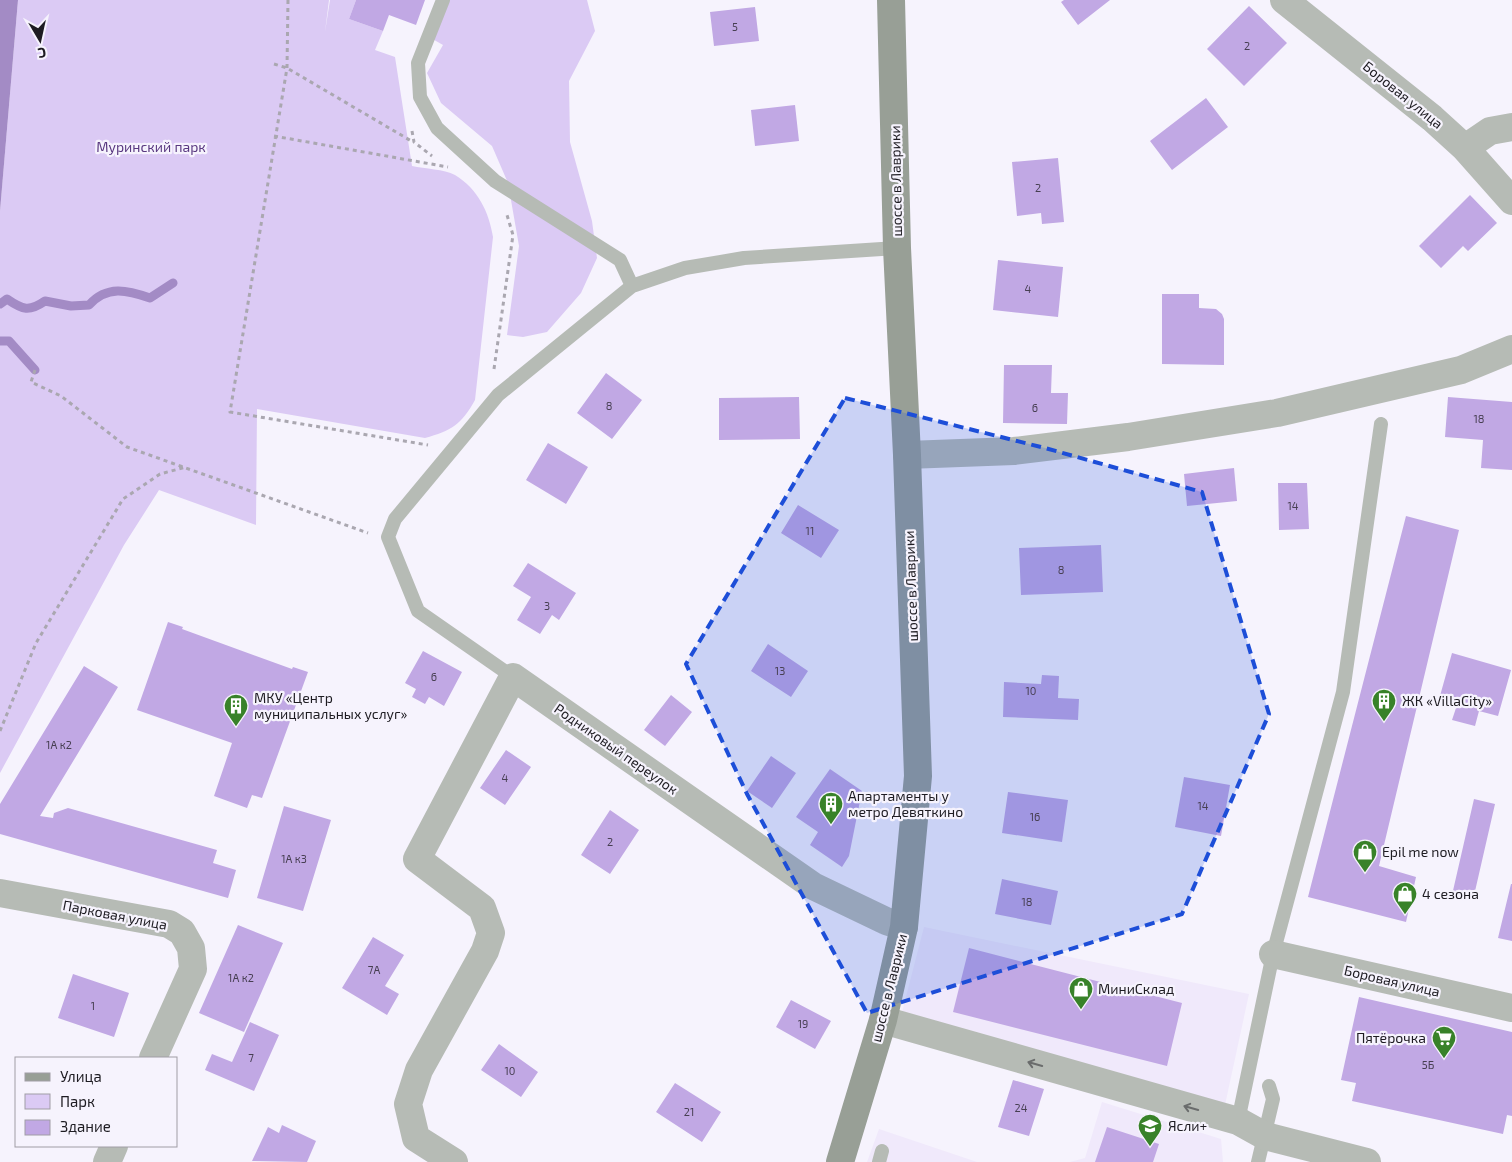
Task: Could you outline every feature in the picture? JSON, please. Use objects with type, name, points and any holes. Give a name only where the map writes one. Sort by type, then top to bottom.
[{"type":"street","name":"шоссе в Лаврики","points":[[840,1162],[883,1020],[904,926],[918,776],[907,455],[897,248],[891,0]]},
{"type":"street","name":"Боровая улица","points":[[1284,0],[1432,118],[1465,148],[1512,201]]},
{"type":"street","points":[[1465,148],[1490,131],[1512,127]]},
{"type":"street","points":[[907,455],[1014,451],[1128,437],[1277,413],[1461,370],[1512,349]]},
{"type":"street","points":[[454,1162],[416,1138],[408,1104],[419,1070],[485,951],[491,934],[482,908],[417,859],[513,677]]},
{"type":"street","name":"Родниковый переулок","points":[[513,677],[813,886],[886,921],[904,926]]},
{"type":"street","name":"Парковая улица","points":[[0,893],[169,924],[182,932],[191,948],[193,969],[153,1057]]},
{"type":"street","name":"Боровая улица","points":[[1273,954],[1512,1008]]},
{"type":"street","points":[[883,1020],[1238,1122],[1265,1136],[1367,1162]]},
{"type":"street","points":[[107,1162],[114,1147]]},
{"type":"lane","points":[[443,0],[418,63],[420,96],[437,128],[495,180],[620,260],[632,286]]},
{"type":"lane","points":[[388,537],[395,519],[498,395],[632,286],[685,268],[744,258],[897,248]]},
{"type":"lane","points":[[1238,1122],[1273,954],[1343,692],[1382,424]]},
{"type":"lane","name":"Родниковый переулок","points":[[388,537],[418,611],[513,677]]},
{"type":"lane","points":[[1258,1162],[1273,1099],[1269,1086]]},
{"type":"path","points":[[288,0],[287,68],[274,136],[230,412],[453,449]]},
{"type":"path","points":[[274,64],[287,68],[414,142],[455,173]]},
{"type":"path","points":[[411,122],[414,142]]},
{"type":"path","points":[[274,136],[448,168]]},
{"type":"path","points":[[498,395],[492,386],[513,235],[510,220],[502,208]]},
{"type":"path","points":[[508,210],[513,212]]},
{"type":"path","points":[[35,370],[31,382],[61,396],[127,447],[357,530],[388,537]]},
{"type":"path","points":[[0,731],[36,643],[123,499],[160,474],[186,467]]},
{"type":"highlighted area","points":[[845,398],[1045,448],[1202,492],[1269,714],[1182,914],[867,1013],[747,794],[686,664]]},
{"type":"shaded area","points":[[0,0],[18,0],[0,211]]},
{"type":"shaded area","points":[[924,927],[1249,994],[1225,1105],[901,1016]]},
{"type":"shaded area","points":[[1102,1102],[1221,1139],[1223,1162],[1070,1162],[1085,1158]]},
{"type":"shaded area","points":[[879,1129],[977,1162],[867,1162]]},
{"type":"green space","name":"Муринский парк","points":[[18,0],[329,0],[325,32],[330,0],[356,0],[349,19],[383,31],[375,50],[395,57],[412,166],[445,171],[455,175],[470,187],[485,210],[493,237],[475,400],[460,421],[449,429],[425,438],[257,409],[256,525],[159,490],[124,545],[0,773],[0,211]]},
{"type":"green space","points":[[443,0],[587,0],[595,31],[569,81],[570,142],[592,221],[597,258],[581,293],[547,332],[523,337],[507,335],[519,246],[508,183],[492,146],[441,103],[427,73],[443,45],[429,37]]},
{"type":"building","points":[[356,0],[425,0],[416,25],[389,15],[383,31],[349,19]]},
{"type":"building","points":[[1064,0],[1110,0],[1078,25],[1061,2]]},
{"type":"building","points":[[1249,6],[1287,43],[1244,86],[1207,49]]},
{"type":"building","points":[[755,7],[759,41],[714,46],[710,12]]},
{"type":"building","points":[[1206,98],[1228,127],[1172,170],[1150,141]]},
{"type":"building","points":[[795,105],[799,141],[755,146],[751,110]]},
{"type":"building","points":[[1058,158],[1064,222],[1042,224],[1041,213],[1017,216],[1012,162]]},
{"type":"building","points":[[1470,195],[1497,223],[1468,251],[1463,246],[1441,268],[1419,246]]},
{"type":"building","points":[[998,260],[1063,267],[1058,317],[993,310]]},
{"type":"building","points":[[1162,294],[1199,294],[1199,308],[1216,309],[1222,314],[1224,319],[1224,365],[1162,364]]},
{"type":"building","points":[[1004,365],[1052,365],[1051,393],[1068,393],[1067,424],[1003,423]]},
{"type":"building","points":[[606,373],[642,400],[612,439],[577,413]]},
{"type":"building","points":[[799,397],[800,439],[719,440],[719,398]]},
{"type":"building","points":[[1448,397],[1512,402],[1512,470],[1481,468],[1483,440],[1445,437]]},
{"type":"building","points":[[548,443],[588,467],[566,504],[526,480]]},
{"type":"building","points":[[1234,468],[1237,501],[1187,506],[1184,474]]},
{"type":"building","points":[[1278,483],[1307,483],[1309,529],[1279,530]]},
{"type":"building","points":[[798,505],[839,530],[821,558],[781,533]]},
{"type":"building","name":"ЖК «VillaCity»","points":[[1406,516],[1459,530],[1379,866],[1416,877],[1406,922],[1308,897]]},
{"type":"building","points":[[1101,545],[1103,592],[1021,595],[1019,548]]},
{"type":"building","points":[[528,563],[576,593],[559,620],[552,615],[540,634],[517,620],[531,597],[513,586]]},
{"type":"building","name":"МКУ «Центр муниципальных услуг»","points":[[168,622],[183,627],[182,629],[292,669],[293,667],[308,672],[262,798],[252,795],[247,808],[214,796],[232,743],[137,710]]},
{"type":"building","points":[[768,644],[808,671],[791,697],[751,671]]},
{"type":"building","points":[[423,651],[462,672],[444,706],[429,697],[425,704],[412,697],[416,689],[405,683]]},
{"type":"building","points":[[1452,653],[1511,670],[1498,716],[1479,711],[1475,726],[1452,720],[1456,708],[1438,703]]},
{"type":"building","points":[[84,666],[118,687],[40,816],[53,818],[54,813],[68,808],[217,850],[213,863],[236,870],[228,898],[0,834],[0,804]]},
{"type":"building","points":[[1042,675],[1059,676],[1058,698],[1079,699],[1078,720],[1003,717],[1004,682],[1041,684]]},
{"type":"building","points":[[671,695],[692,712],[665,746],[644,730]]},
{"type":"building","points":[[506,750],[531,767],[505,805],[480,788]]},
{"type":"building","points":[[771,756],[796,773],[772,808],[747,791]]},
{"type":"building","name":"Апартаменты у метро Девяткино","points":[[830,769],[862,791],[849,856],[842,867],[810,845],[818,832],[796,817]]},
{"type":"building","points":[[1184,777],[1230,785],[1221,836],[1175,827]]},
{"type":"building","points":[[1008,792],[1068,800],[1062,842],[1002,833]]},
{"type":"building","points":[[1474,799],[1495,804],[1473,900],[1452,895]]},
{"type":"building","points":[[284,806],[331,820],[303,911],[257,898]]},
{"type":"building","points":[[610,810],[639,830],[610,874],[581,855]]},
{"type":"building","points":[[1002,879],[1058,891],[1051,925],[995,914]]},
{"type":"building","points":[[1512,884],[1512,941],[1498,938]]},
{"type":"building","points":[[238,925],[283,943],[244,1032],[199,1013]]},
{"type":"building","points":[[373,937],[404,955],[385,986],[399,994],[387,1015],[342,988]]},
{"type":"building","points":[[969,948],[1182,1003],[1167,1066],[953,1012]]},
{"type":"building","points":[[73,974],[129,993],[114,1037],[58,1018]]},
{"type":"building","points":[[1359,997],[1512,1032],[1512,1116],[1507,1115],[1503,1134],[1352,1101],[1356,1083],[1341,1080]]},
{"type":"building","points":[[791,1000],[831,1021],[815,1049],[776,1027]]},
{"type":"building","points":[[250,1022],[279,1035],[254,1091],[205,1070],[212,1054],[232,1062]]},
{"type":"building","points":[[499,1044],[538,1072],[521,1097],[481,1070]]},
{"type":"building","points":[[1013,1080],[1044,1089],[1029,1136],[998,1127]]},
{"type":"building","points":[[675,1083],[721,1112],[702,1142],[656,1112]]},
{"type":"building","points":[[282,1125],[316,1141],[307,1162],[252,1161],[268,1127],[279,1133]]},
{"type":"building","points":[[1107,1127],[1159,1144],[1153,1162],[1095,1162]]},
{"type":"waterway","points":[[0,304],[7,299],[17,306],[26,308],[35,307],[45,301],[71,306],[89,305],[103,294],[118,291],[150,298],[173,283]]},
{"type":"waterway","points":[[0,341],[9,341],[35,370]]},
{"type":"place","name":"ЖК «VillaCity»","points":[[1384,722]]},
{"type":"place","name":"МКУ «Центр муниципальных услуг»","points":[[236,727]]},
{"type":"place","name":"Апартаменты у метро Девяткино","points":[[831,825]]},
{"type":"place","name":"Epil me now","points":[[1365,873]]},
{"type":"place","name":"4 сезона","points":[[1405,915]]},
{"type":"place","name":"МиниСклад","points":[[1081,1010]]},
{"type":"place","name":"Пятёрочка","points":[[1444,1059]]},
{"type":"place","name":"Ясли+","points":[[1150,1147]]}]
